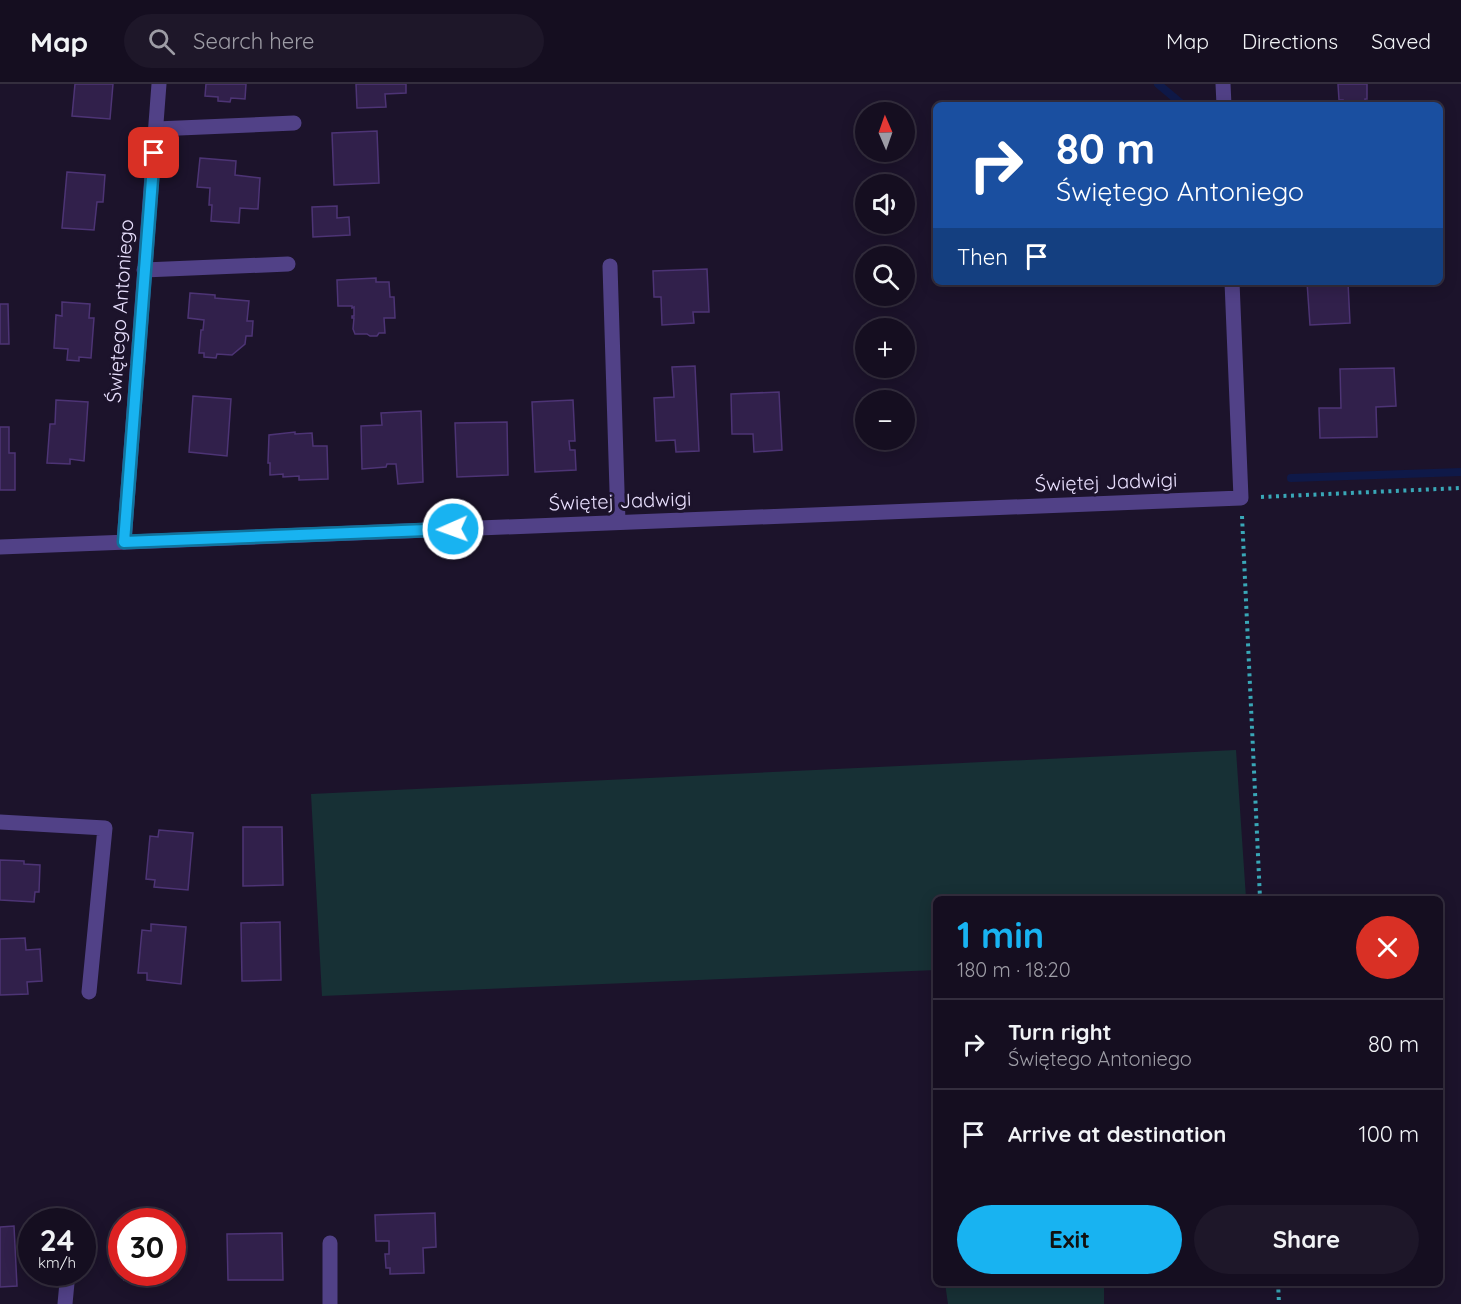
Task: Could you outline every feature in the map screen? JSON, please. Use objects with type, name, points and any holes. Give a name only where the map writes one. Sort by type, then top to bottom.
[{"type":"street","name":"Świętego Antoniego","points":[[124,542],[159,84]]},
{"type":"street","points":[[1223,84],[1224,102]]},
{"type":"street","points":[[156,129],[294,123]]},
{"type":"street","points":[[144,270],[288,264]]},
{"type":"street","points":[[610,266],[618,522]]},
{"type":"street","points":[[1232,285],[1241,498]]},
{"type":"street","name":"Świętej Jadwigi","points":[[0,547],[1241,498]]},
{"type":"street","points":[[0,822],[105,828],[89,992]]},
{"type":"street","points":[[330,1244],[330,1304]]},
{"type":"street","points":[[65,1304],[67,1286]]},
{"type":"path","points":[[1260,896],[1241,498],[1461,488]]},
{"type":"path","points":[[1278,1286],[1279,1304]]},
{"type":"green space","points":[[1236,750],[1246,896],[933,896],[933,970],[322,996],[311,794]]},
{"type":"green space","points":[[945,1286],[1104,1286],[1104,1304],[948,1304]]},
{"type":"building","points":[[75,84],[113,84],[110,119],[72,116]]},
{"type":"building","points":[[206,84],[246,84],[245,99],[231,98],[230,102],[218,101],[218,97],[205,96]]},
{"type":"building","points":[[356,84],[406,84],[406,93],[385,94],[386,107],[357,108]]},
{"type":"building","points":[[1338,84],[1367,84],[1365,102],[1339,100]]},
{"type":"building","points":[[377,131],[379,183],[334,185],[332,133]]},
{"type":"building","points":[[200,158],[236,161],[235,175],[260,178],[258,209],[240,208],[239,223],[211,221],[210,188],[197,187]]},
{"type":"building","points":[[67,172],[105,175],[103,202],[97,202],[94,230],[62,228]]},
{"type":"building","points":[[337,206],[337,218],[349,217],[350,235],[313,237],[312,207]]},
{"type":"building","points":[[707,269],[709,312],[693,312],[694,323],[662,325],[661,297],[654,297],[653,271]]},
{"type":"building","points":[[376,278],[376,282],[389,282],[390,297],[394,297],[395,318],[384,318],[385,333],[379,333],[377,336],[355,334],[354,318],[352,318],[354,307],[338,306],[337,280]]},
{"type":"building","points":[[1307,285],[1348,285],[1350,323],[1310,325]]},
{"type":"building","points":[[190,293],[249,301],[247,321],[253,321],[252,336],[246,336],[245,344],[232,355],[217,354],[216,358],[204,357],[204,353],[199,353],[204,320],[188,318]]},
{"type":"building","points":[[62,302],[90,304],[89,318],[94,318],[91,358],[79,357],[79,361],[67,360],[68,349],[54,348],[56,315],[62,316]]},
{"type":"building","points":[[0,304],[8,304],[9,344],[0,344]]},
{"type":"building","points":[[695,366],[699,451],[676,452],[675,440],[656,441],[654,398],[674,397],[672,367]]},
{"type":"building","points":[[1394,368],[1396,406],[1376,407],[1377,437],[1320,438],[1319,408],[1341,408],[1340,369]]},
{"type":"building","points":[[779,392],[782,450],[754,452],[753,434],[732,434],[731,394]]},
{"type":"building","points":[[193,396],[231,399],[227,456],[189,452]]},
{"type":"building","points":[[56,400],[88,402],[84,461],[70,459],[70,464],[47,463],[50,424],[55,424]]},
{"type":"building","points":[[573,400],[575,441],[569,441],[570,450],[575,450],[576,470],[535,472],[532,402]]},
{"type":"building","points":[[421,411],[423,482],[398,484],[396,464],[362,469],[361,426],[382,425],[381,413]]},
{"type":"building","points":[[507,422],[508,475],[457,477],[455,423]]},
{"type":"building","points":[[0,427],[9,427],[9,453],[15,453],[15,490],[0,490]]},
{"type":"building","points":[[295,432],[295,434],[312,433],[313,446],[327,446],[328,479],[299,480],[299,476],[270,475],[269,435]]},
{"type":"building","points":[[243,827],[282,827],[283,885],[243,886]]},
{"type":"building","points":[[159,830],[193,833],[188,890],[154,887],[155,880],[146,879],[150,836],[158,837]]},
{"type":"building","points":[[0,860],[24,861],[24,864],[40,865],[39,892],[35,892],[34,902],[0,900]]},
{"type":"building","points":[[280,922],[281,980],[242,981],[241,923]]},
{"type":"building","points":[[151,924],[186,927],[181,984],[147,980],[147,973],[138,973],[142,930],[151,931]]},
{"type":"building","points":[[25,938],[26,950],[40,949],[42,981],[27,982],[28,994],[0,995],[0,939]]},
{"type":"building","points":[[435,1213],[436,1247],[423,1248],[424,1273],[390,1274],[390,1268],[386,1268],[385,1254],[389,1254],[389,1241],[376,1241],[375,1215]]},
{"type":"building","points":[[14,1226],[17,1286],[0,1287],[0,1227]]},
{"type":"building","points":[[282,1233],[283,1280],[228,1280],[227,1234]]},
{"type":"waterway","points":[[1158,84],[1179,102]]},
{"type":"waterway","points":[[1291,478],[1461,472]]},
{"type":"route","points":[[154,153],[124,542],[453,529]]}]
